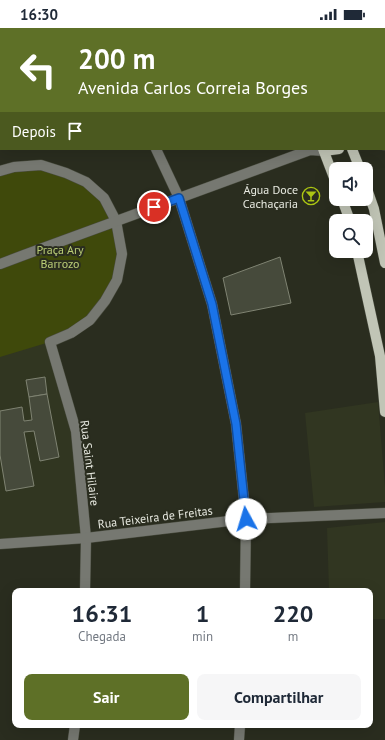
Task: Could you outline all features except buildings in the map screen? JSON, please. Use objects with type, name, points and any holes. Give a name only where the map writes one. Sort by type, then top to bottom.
[{"type":"main road","points":[[324,150],[329,164]]},
{"type":"main road","points":[[352,150],[357,162]]},
{"type":"main road","points":[[373,206],[385,263]]},
{"type":"main road","points":[[359,258],[380,356],[385,412]]},
{"type":"street","points":[[156,150],[179,198],[212,304],[236,424],[246,519],[245,588]]},
{"type":"street","points":[[0,264],[311,150],[324,150]]},
{"type":"street","points":[[0,172],[14,167],[40,166],[66,173],[86,182],[104,198],[116,222]]},
{"type":"street","name":"Rua Saint Hilaire","points":[[85,588],[86,538],[76,431],[50,342],[72,333],[90,320],[105,301],[118,280],[122,254],[116,222]]},
{"type":"street","name":"Rua Teixeira de Freitas","points":[[0,544],[86,538],[246,519],[385,513]]},
{"type":"street","points":[[73,740],[75,728]]},
{"type":"street","points":[[239,740],[240,728]]},
{"type":"shaded area","points":[[27,254],[76,431],[86,538],[0,544],[0,263]]},
{"type":"shaded area","points":[[378,402],[385,502],[314,507],[305,413]]},
{"type":"shaded area","points":[[385,522],[385,619],[373,619],[373,588],[329,588],[327,528]]},
{"type":"green space","name":"Praça Ary Barrozo","points":[[41,165],[66,173],[104,198],[122,254],[117,280],[90,320],[53,341],[0,357],[0,171]]},
{"type":"place","name":"Água Doce Cachaçaria","points":[[311,196]]},
{"type":"route","points":[[154,207],[179,198],[212,304],[236,424],[246,519]]}]
